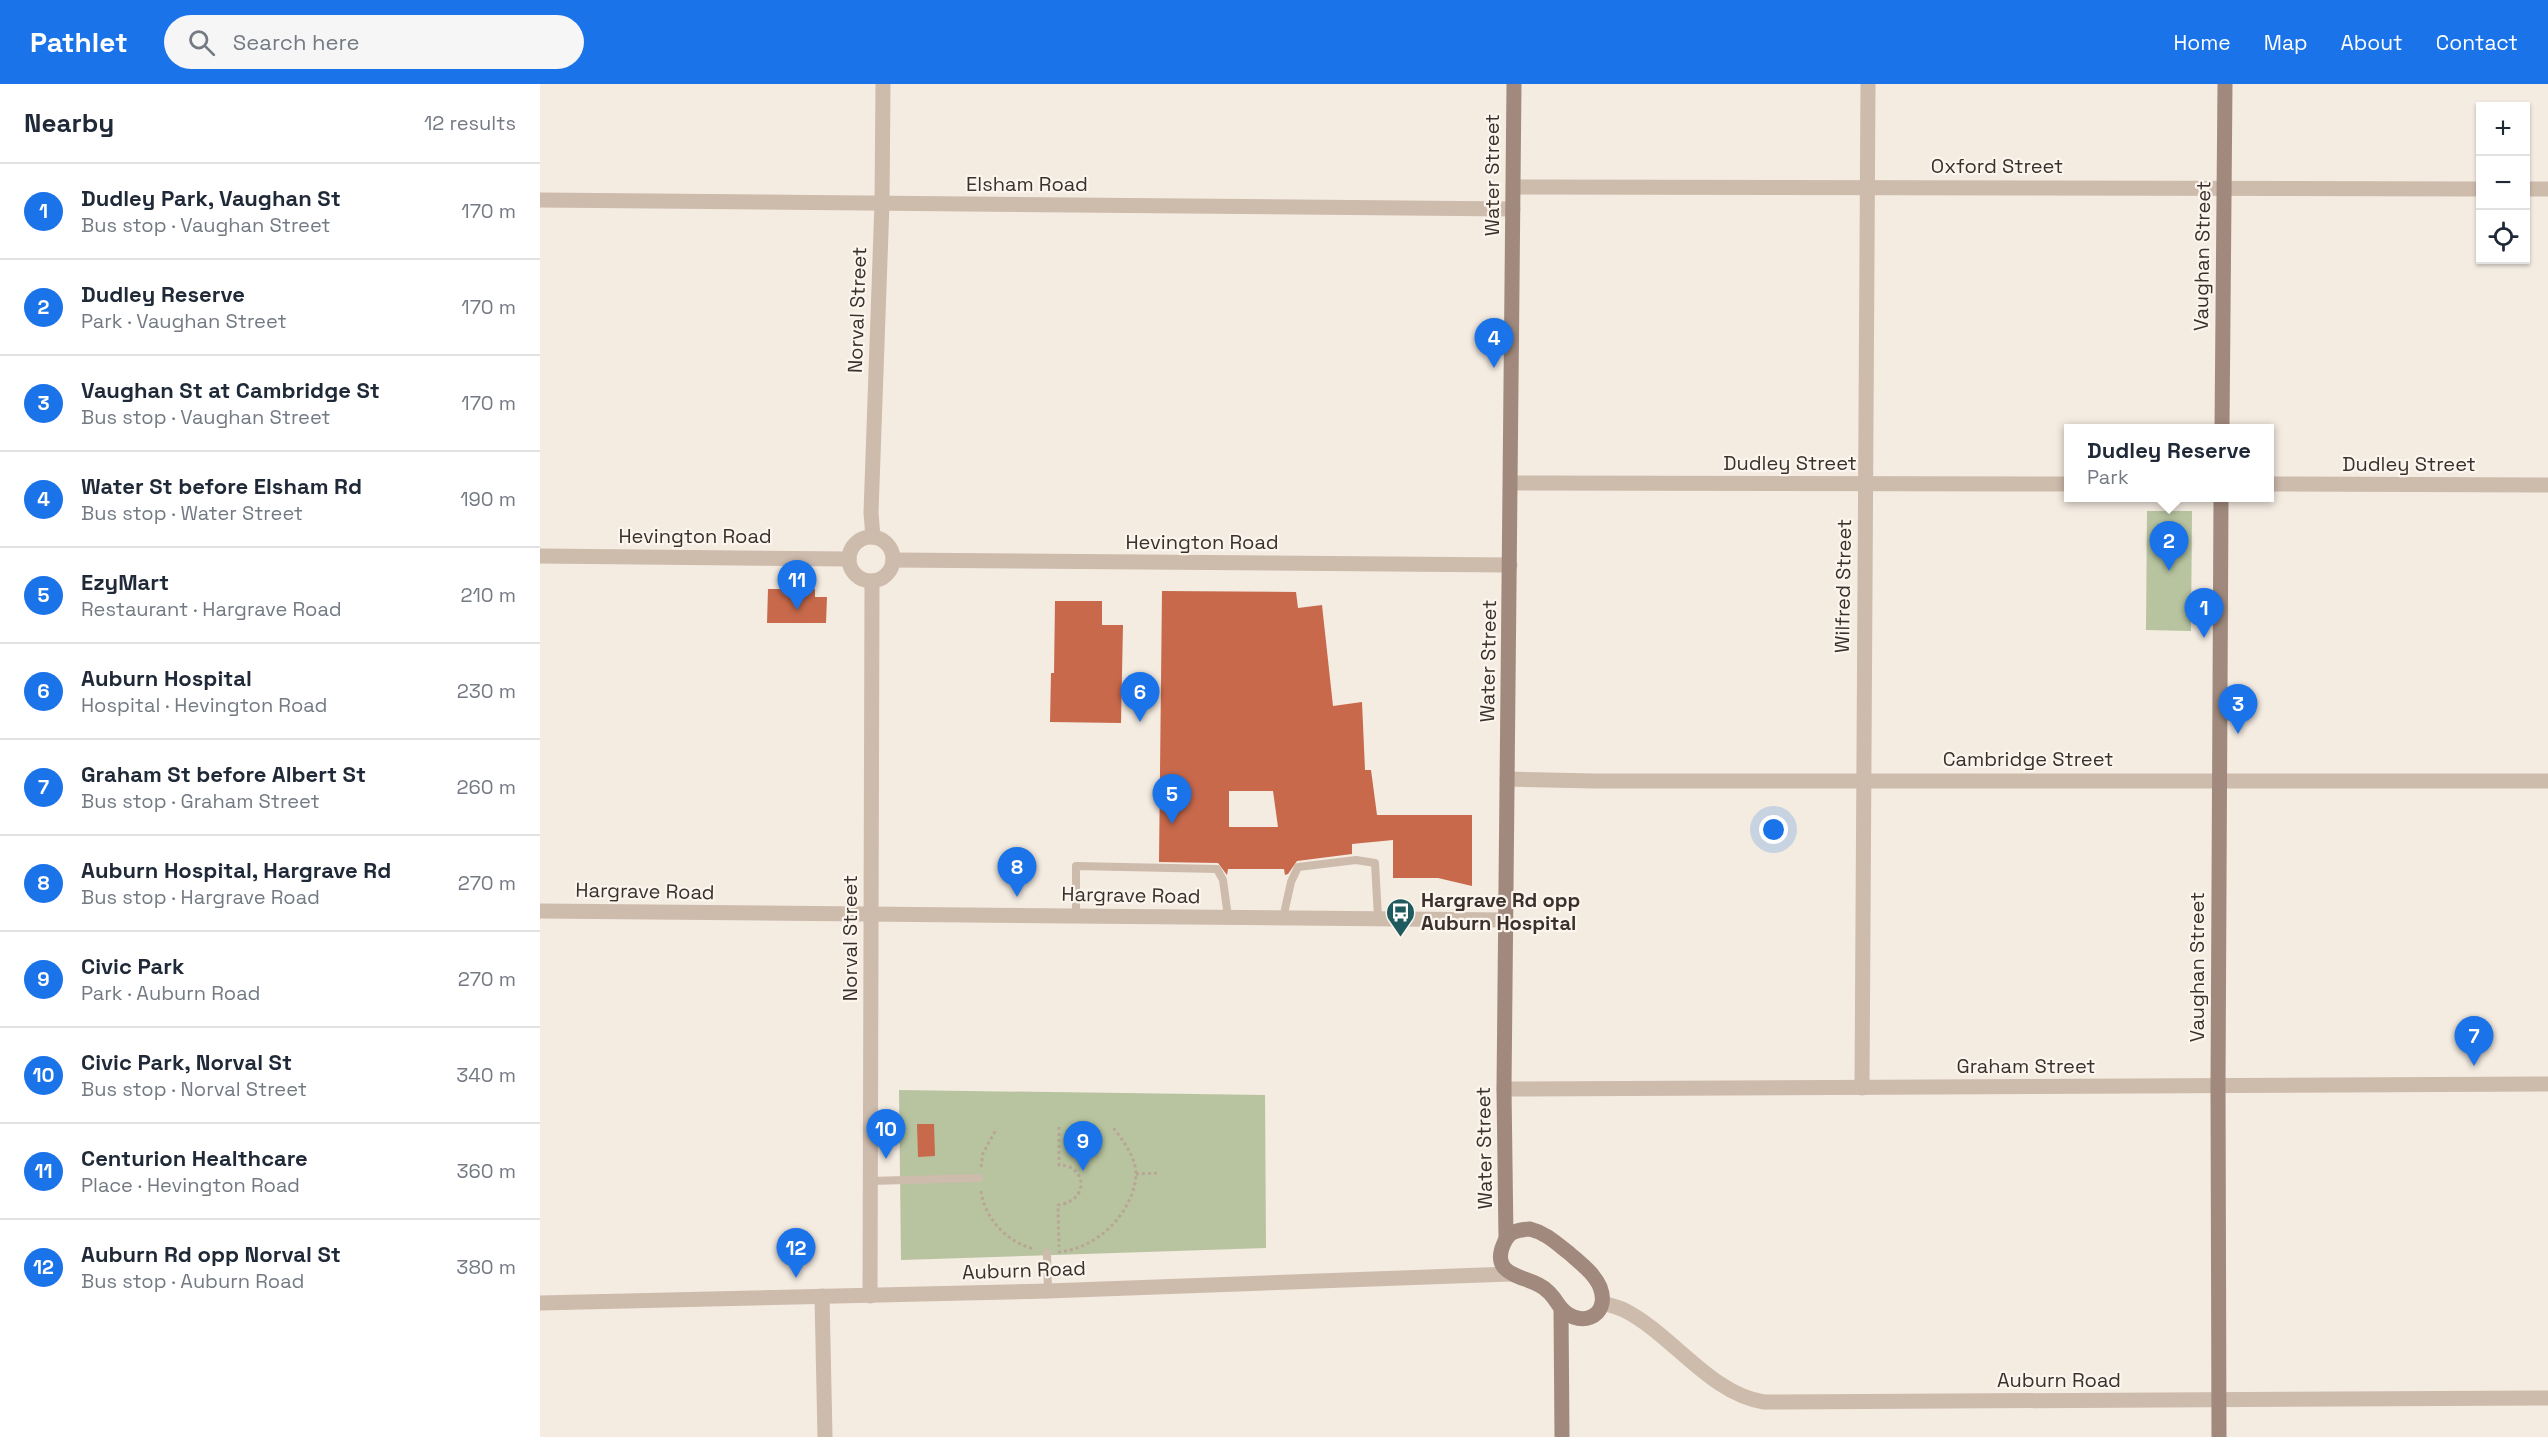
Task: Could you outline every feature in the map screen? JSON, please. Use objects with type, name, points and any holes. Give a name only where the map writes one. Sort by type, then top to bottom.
[{"type":"street","name":"Norval Street","points":[[873,537],[871,513],[882,203],[883,84]]},
{"type":"street","name":"Water Street","points":[[1510,1274],[1504,1268],[1501,1254],[1506,1239],[1504,1089],[1514,84]]},
{"type":"street","name":"Wilfred Street","points":[[1862,1088],[1862,780],[1868,84]]},
{"type":"street","name":"Vaughan Street","points":[[2222,424],[2225,84]]},
{"type":"street","name":"Oxford Street","points":[[1514,187],[2476,189]]},
{"type":"street","points":[[2530,189],[2548,189]]},
{"type":"street","name":"Elsham Road","points":[[540,200],[1513,209]]},
{"type":"street","name":"Dudley Street","points":[[1511,483],[2064,484]]},
{"type":"street","name":"Dudley Street","points":[[2274,484],[2548,485]]},
{"type":"street","name":"Vaughan Street","points":[[2219,1437],[2221,502]]},
{"type":"street","points":[[873,537],[886,542],[893,554],[889,573],[872,581],[865,580],[854,572],[849,559],[856,543],[873,537]]},
{"type":"street","name":"Hevington Road","points":[[540,556],[849,559]]},
{"type":"street","name":"Hevington Road","points":[[893,560],[1510,565]]},
{"type":"street","name":"Norval Street","points":[[870,1296],[872,581]]},
{"type":"street","name":"Cambridge Street","points":[[1507,779],[1594,782],[2548,781]]},
{"type":"street","name":"Hargrave Road","points":[[540,911],[1506,920]]},
{"type":"street","name":"Graham Street","points":[[1504,1089],[2548,1084]]},
{"type":"street","points":[[1506,1239],[1511,1233],[1530,1229],[1548,1236],[1591,1273],[1600,1287],[1602,1303],[1595,1315],[1581,1320],[1567,1315],[1541,1285],[1510,1274]]},
{"type":"street","name":"Auburn Road","points":[[540,1303],[1048,1291],[1510,1274]]},
{"type":"street","points":[[822,1296],[825,1437]]},
{"type":"street","name":"Auburn Road","points":[[1602,1303],[1623,1310],[1646,1324],[1741,1397],[1753,1400],[1793,1402],[2548,1398]]},
{"type":"street","points":[[1561,1308],[1562,1437]]},
{"type":"lane","points":[[1283,918],[1291,882],[1298,867],[1356,860],[1375,863],[1378,918]]},
{"type":"lane","points":[[1076,916],[1077,866],[1216,869],[1223,880],[1228,917]]},
{"type":"lane","points":[[869,1181],[979,1178]]},
{"type":"lane","points":[[1047,1253],[1048,1291]]},
{"type":"path","points":[[996,1130],[983,1153],[979,1178],[982,1200],[992,1220],[1006,1236],[1025,1247],[1047,1253],[1072,1251],[1095,1241],[1114,1223],[1129,1201],[1136,1174],[1128,1147],[1112,1126]]},
{"type":"path","points":[[1059,1127],[1059,1165],[1072,1169],[1082,1183],[1081,1192],[1076,1199],[1068,1204],[1058,1205],[1059,1252]]},
{"type":"path","points":[[1136,1174],[1160,1173]]},
{"type":"green space","points":[[2147,511],[2192,511],[2191,631],[2146,630]]},
{"type":"green space","points":[[899,1090],[1265,1095],[1266,1248],[901,1260]]},
{"type":"building","points":[[768,589],[815,589],[815,597],[827,597],[826,623],[767,623]]},
{"type":"building","points":[[1162,591],[1296,592],[1298,608],[1322,605],[1333,706],[1362,702],[1365,770],[1371,770],[1377,815],[1472,815],[1472,886],[1438,878],[1393,878],[1393,840],[1352,844],[1352,854],[1297,861],[1285,875],[1284,869],[1228,869],[1227,875],[1218,863],[1159,862]],"holes":[[[1229,791],[1273,791],[1278,827],[1229,827]]]},
{"type":"building","points":[[1055,601],[1102,601],[1102,625],[1123,625],[1121,723],[1050,722],[1051,673],[1054,673]]},
{"type":"building","points":[[917,1124],[934,1124],[935,1156],[918,1157]]},
{"type":"place","name":"Water St before Elsham Rd","points":[[1494,368]]},
{"type":"place","name":"Dudley Reserve","points":[[2169,571]]},
{"type":"place","name":"Centurion Healthcare","points":[[797,610]]},
{"type":"place","name":"Dudley Park, Vaughan St","points":[[2204,638]]},
{"type":"place","name":"Auburn Hospital","points":[[1140,722]]},
{"type":"place","name":"Vaughan St at Cambridge St","points":[[2238,734]]},
{"type":"place","name":"EzyMart","points":[[1172,824]]},
{"type":"place","name":"Auburn Hospital, Hargrave Rd","points":[[1017,897]]},
{"type":"place","name":"Hargrave Rd opp Auburn Hospital","points":[[1400,938]]},
{"type":"place","name":"Graham St before Albert St","points":[[2474,1066]]},
{"type":"place","name":"Civic Park, Norval St","points":[[886,1159]]},
{"type":"place","name":"Civic Park","points":[[1083,1171]]},
{"type":"place","name":"Auburn Rd opp Norval St","points":[[796,1278]]}]
